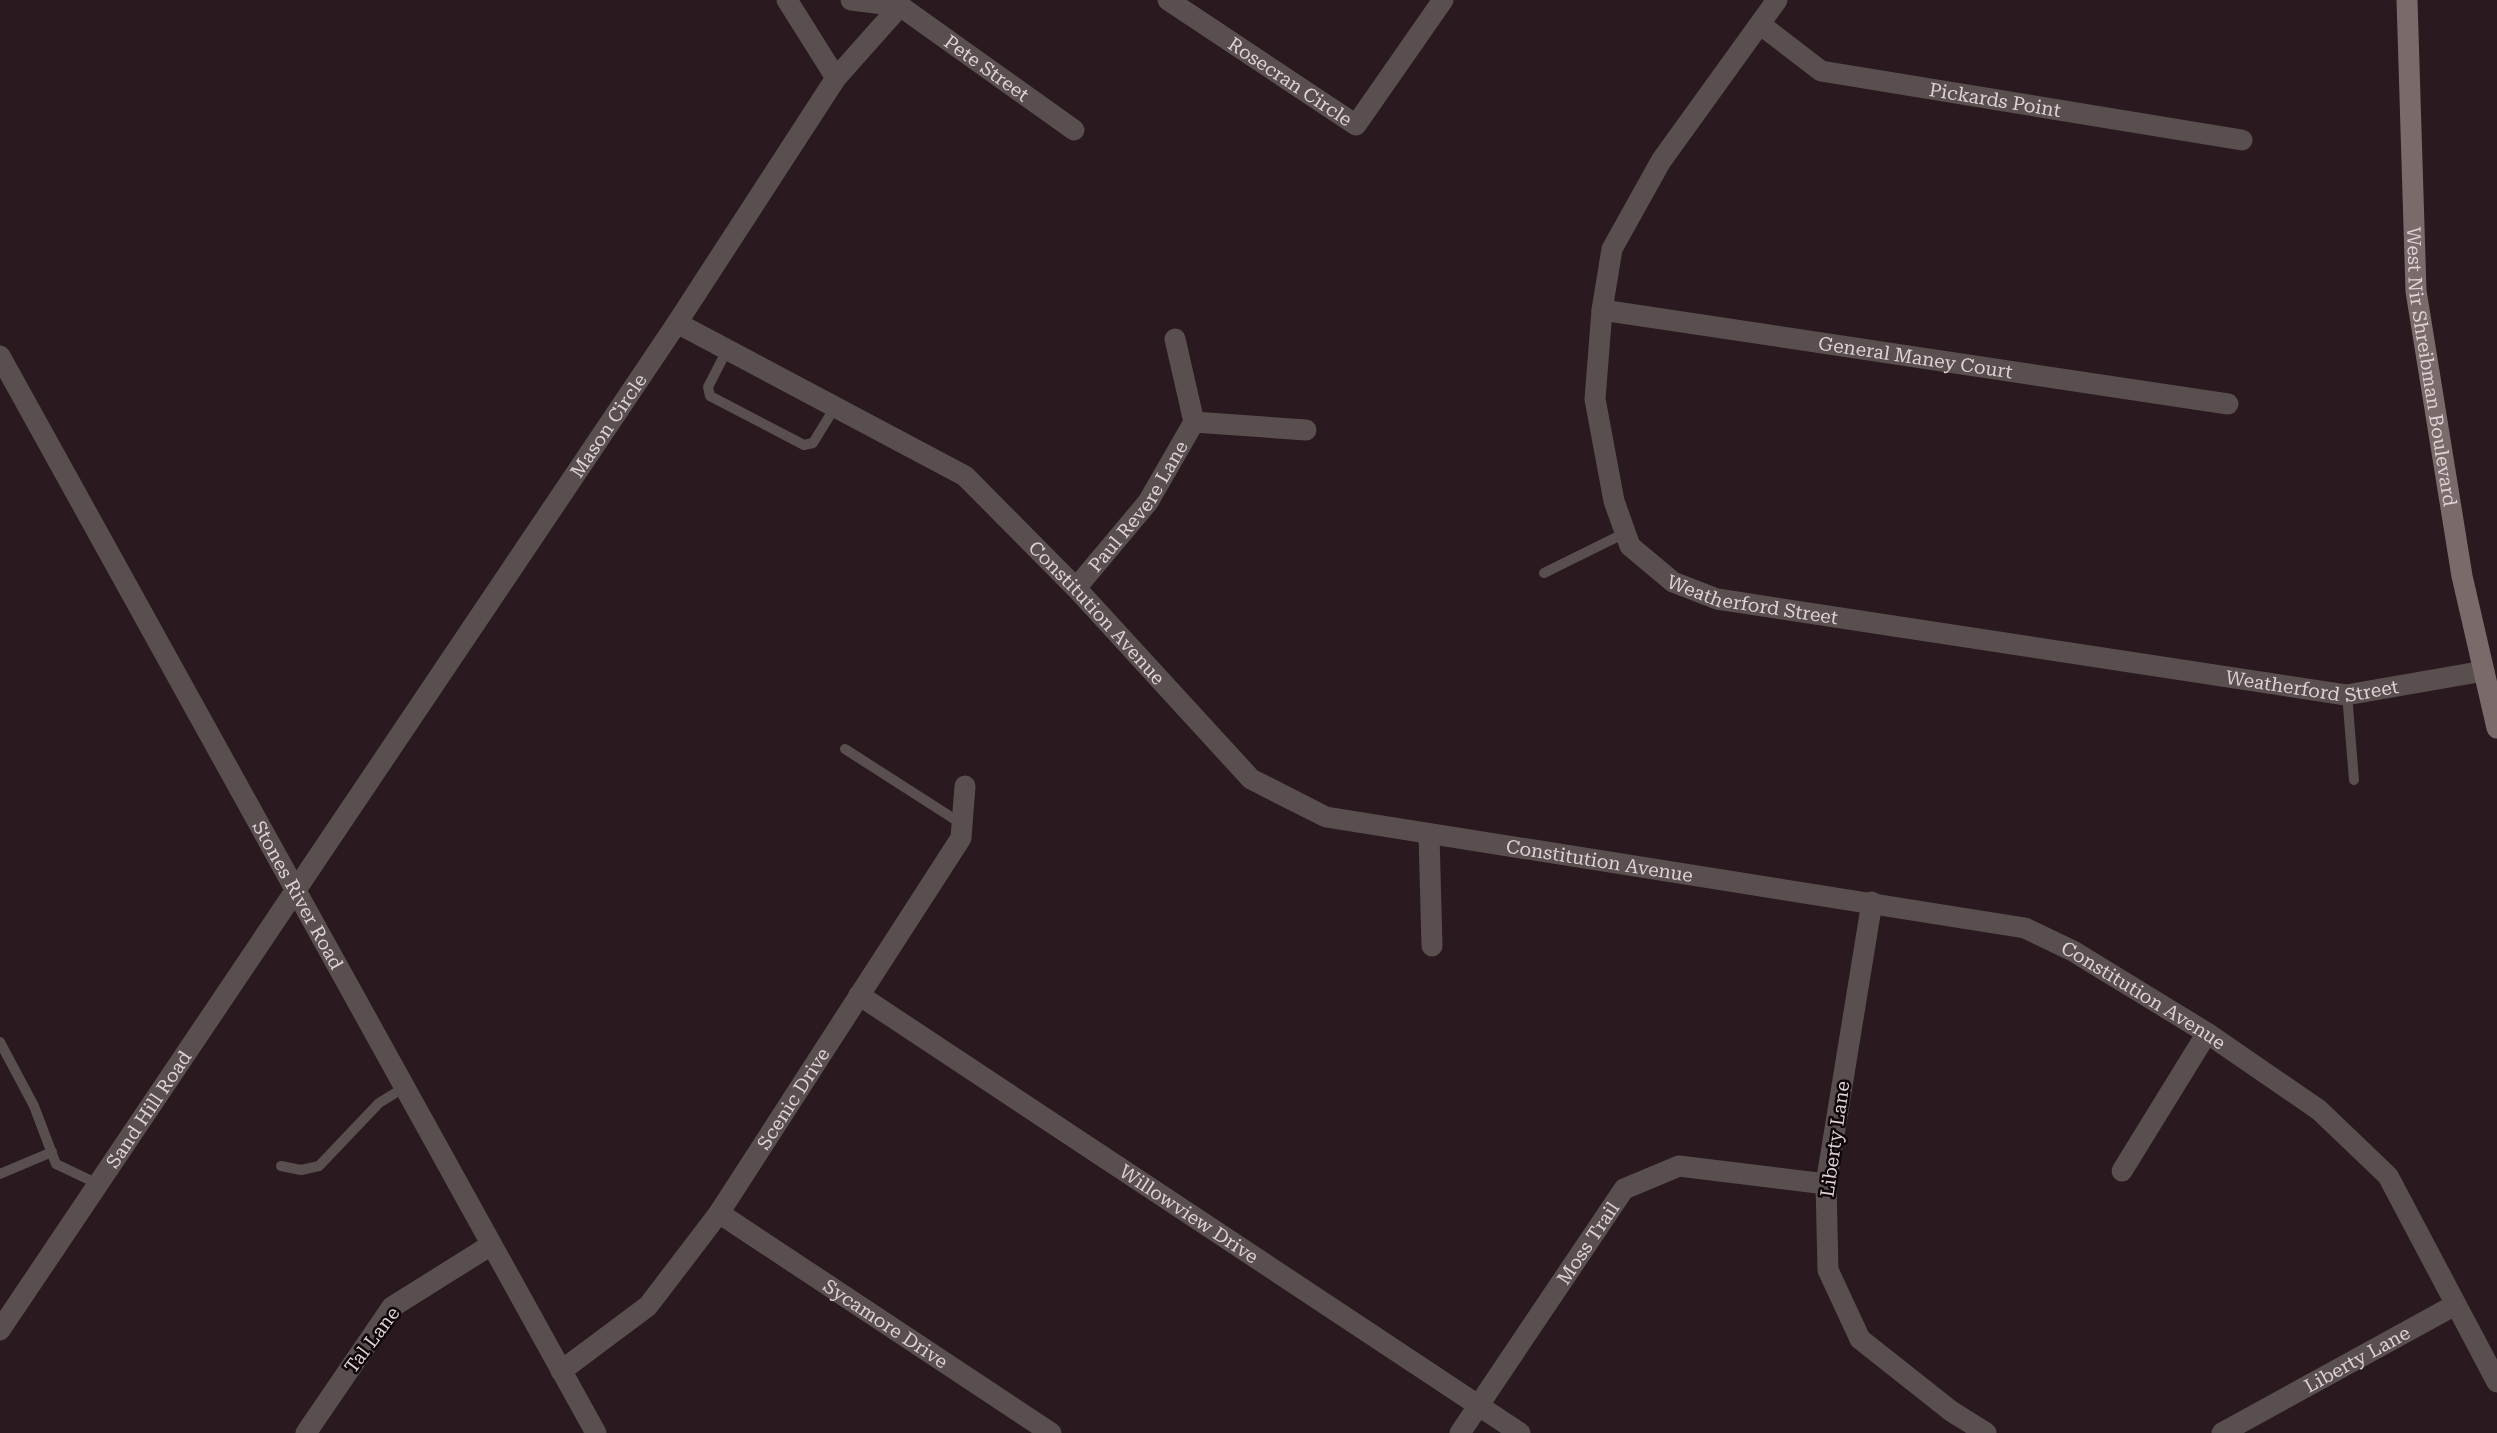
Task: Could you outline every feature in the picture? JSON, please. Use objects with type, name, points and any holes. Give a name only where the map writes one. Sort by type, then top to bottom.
[{"type":"main road","name":"West Nir Shreibman Boulevard","points":[[2407,0],[2416,291],[2462,576],[2497,728]]},
{"type":"street","points":[[787,0],[836,78]]},
{"type":"street","points":[[851,0],[900,6]]},
{"type":"street","name":"Rosecran Circle","points":[[1168,0],[1356,125],[1443,0]]},
{"type":"street","name":"Weatherford Street","points":[[1777,0],[1761,26],[1661,161],[1612,249],[1602,310],[1595,399],[1614,501],[1630,546],[1673,582],[1717,599],[2347,694],[2484,671]]},
{"type":"street","name":"Mason Circle","points":[[296,888],[677,323],[836,78],[900,6]]},
{"type":"street","name":"Pete Street","points":[[900,6],[1074,130]]},
{"type":"street","name":"Pickards Point","points":[[1761,26],[1821,71],[2242,140]]},
{"type":"street","name":"General Maney Court","points":[[1602,310],[2228,404]]},
{"type":"street","name":"Constitution Avenue","points":[[677,323],[965,476],[1076,588],[1251,779],[1326,817],[2025,928],[2073,951],[2207,1033],[2319,1110],[2388,1176],[2497,1382]]},
{"type":"street","name":"Paul Revere Lane","points":[[1076,588],[1148,502],[1194,422],[1175,339]]},
{"type":"street","name":"Stones River Road","points":[[0,356],[596,1433]]},
{"type":"street","name":"Paul Revere Lane","points":[[1194,422],[1307,430]]},
{"type":"street","name":"Scenic Drive","points":[[561,1371],[648,1306],[719,1213],[961,838],[965,786]]},
{"type":"street","points":[[1429,835],[1433,946]]},
{"type":"street","name":"Sand Hill Road","points":[[0,1330],[296,888]]},
{"type":"street","name":"Liberty Lane","points":[[1872,902],[1826,1184],[1828,1270],[1860,1339],[1951,1411],[1986,1433]]},
{"type":"street","name":"Willowview Drive","points":[[859,995],[1520,1433]]},
{"type":"street","points":[[2122,1171],[2207,1033]]},
{"type":"street","name":"Moss Trail","points":[[1460,1433],[1624,1189],[1679,1166],[1826,1184]]},
{"type":"street","name":"Sycamore Drive","points":[[719,1213],[1051,1433]]},
{"type":"street","name":"Tal Lane","points":[[306,1433],[392,1307],[491,1245]]},
{"type":"street","name":"Liberty Lane","points":[[2221,1433],[2455,1305]]},
{"type":"lane","points":[[727,350],[708,387],[710,396],[804,445],[813,443],[835,407]]},
{"type":"lane","points":[[1544,573],[1625,533]]},
{"type":"lane","points":[[2347,694],[2354,780]]},
{"type":"lane","points":[[845,749],[962,824]]},
{"type":"lane","points":[[0,1042],[34,1106],[56,1164],[98,1184]]},
{"type":"lane","points":[[281,1166],[301,1170],[319,1166],[379,1103],[405,1087]]},
{"type":"lane","points":[[0,1174],[52,1153]]}]
